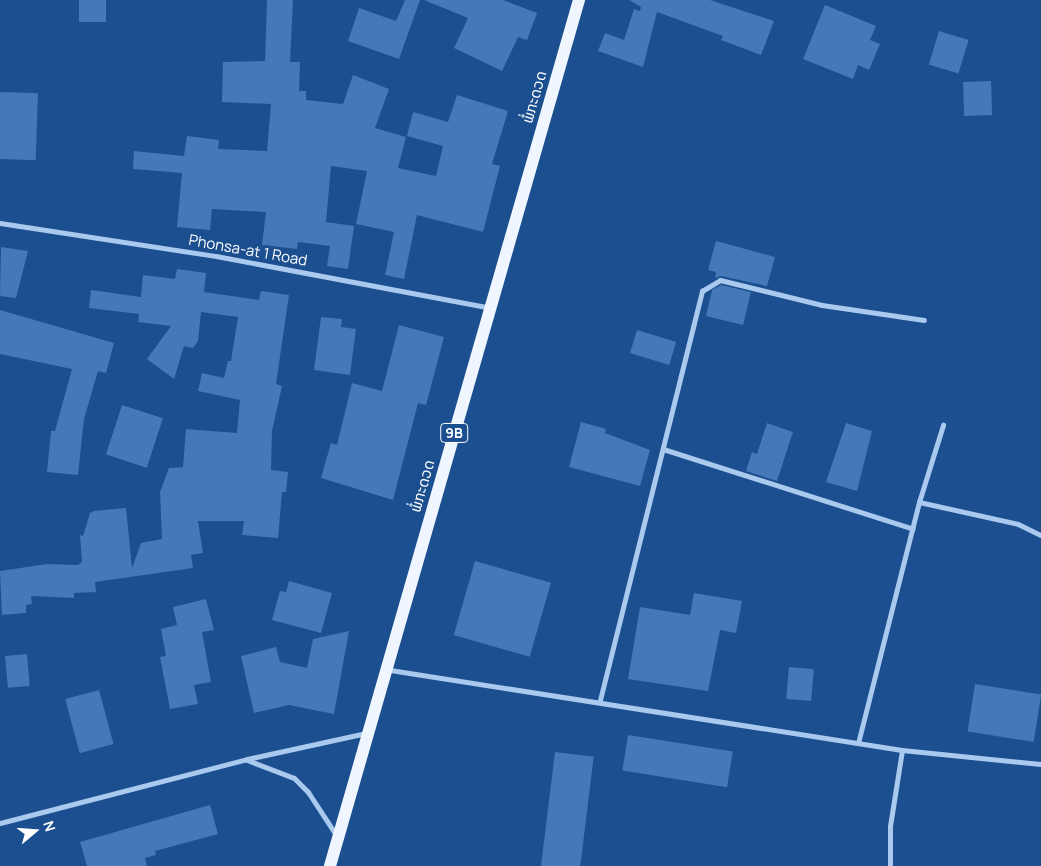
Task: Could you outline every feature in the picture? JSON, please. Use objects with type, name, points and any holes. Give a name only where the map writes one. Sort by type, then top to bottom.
[{"type":"main road","name":"ພໍ່ກະດວດ","points":[[330,866],[390,670],[490,308],[579,0]]},
{"type":"street","name":"Phonsa-at 1 Road","points":[[0,223],[216,256],[490,308]]},
{"type":"street","points":[[600,700],[702,291],[710,284],[720,280],[822,305],[924,320]]},
{"type":"street","points":[[858,744],[919,502],[943,425]]},
{"type":"street","points":[[663,449],[913,529]]},
{"type":"street","points":[[919,502],[1018,524],[1041,535]]},
{"type":"street","points":[[390,670],[600,700],[858,744],[1041,764]]},
{"type":"street","points":[[0,824],[247,759],[370,733]]},
{"type":"street","points":[[890,866],[890,826],[902,750]]},
{"type":"street","points":[[247,759],[294,778],[308,792],[338,838]]},
{"type":"building","points":[[79,0],[106,0],[106,22],[79,22]]},
{"type":"building","points":[[267,0],[293,0],[290,62],[300,62],[299,91],[306,91],[306,100],[343,104],[353,75],[389,89],[375,128],[406,137],[398,168],[436,176],[443,146],[407,136],[413,112],[448,122],[457,95],[508,111],[492,164],[500,166],[483,232],[417,215],[404,279],[385,275],[394,232],[356,224],[367,171],[331,166],[326,222],[354,226],[348,269],[327,266],[330,246],[298,242],[297,249],[262,245],[266,212],[212,209],[210,230],[177,227],[182,173],[133,169],[134,151],[184,156],[187,136],[219,140],[218,149],[267,151],[271,104],[222,102],[223,62],[265,61]]},
{"type":"building","points":[[405,0],[420,0],[399,59],[348,41],[359,8],[396,21]]},
{"type":"building","points":[[424,0],[503,0],[537,13],[527,40],[518,37],[502,71],[454,48],[468,18]]},
{"type":"building","points":[[629,0],[710,0],[774,21],[761,55],[721,40],[723,36],[657,12],[643,67],[598,51],[605,33],[624,40],[634,9],[640,11],[641,7]]},
{"type":"building","points":[[825,5],[876,26],[870,40],[880,44],[869,70],[858,65],[853,79],[803,59]]},
{"type":"building","points":[[939,31],[969,40],[958,74],[929,64]]},
{"type":"building","points":[[991,81],[992,115],[964,116],[963,82]]},
{"type":"building","points":[[0,92],[38,93],[36,160],[0,159]]},
{"type":"building","points":[[716,241],[775,257],[767,286],[721,276],[715,278],[716,272],[708,270]]},
{"type":"building","points":[[1,247],[28,251],[16,298],[0,296]]},
{"type":"building","points":[[177,269],[206,273],[204,292],[259,300],[261,291],[289,295],[276,384],[282,386],[272,431],[271,470],[288,472],[286,492],[282,492],[278,538],[242,535],[244,521],[198,521],[203,553],[191,555],[193,568],[95,582],[96,592],[74,593],[74,598],[31,596],[32,604],[26,605],[26,613],[2,615],[0,571],[47,564],[78,565],[82,562],[80,535],[83,536],[90,513],[94,511],[126,508],[132,568],[141,543],[162,539],[160,492],[169,468],[183,467],[186,429],[237,433],[240,400],[198,391],[202,373],[224,378],[228,361],[231,361],[238,317],[201,312],[198,341],[193,348],[184,346],[174,379],[147,359],[171,326],[138,322],[139,314],[89,308],[91,290],[141,297],[143,275],[175,279]]},
{"type":"building","points":[[721,285],[751,292],[743,325],[706,316],[712,290]]},
{"type":"building","points":[[0,310],[114,343],[106,373],[98,371],[84,419],[78,475],[47,472],[51,431],[55,431],[72,369],[0,354]]},
{"type":"building","points":[[321,317],[342,319],[341,327],[356,329],[350,375],[314,370]]},
{"type":"building","points":[[399,325],[444,337],[426,405],[418,403],[393,500],[321,478],[331,443],[337,445],[352,383],[382,391]]},
{"type":"building","points":[[637,330],[676,342],[669,365],[630,353]]},
{"type":"building","points":[[122,405],[163,418],[147,468],[106,454]]},
{"type":"building","points":[[581,422],[606,429],[605,433],[650,450],[640,486],[569,467]]},
{"type":"building","points":[[767,423],[793,432],[777,481],[746,471],[752,452],[757,454]]},
{"type":"building","points":[[846,423],[872,431],[857,491],[826,482]]},
{"type":"building","points":[[475,561],[551,583],[530,657],[454,635]]},
{"type":"building","points":[[289,581],[332,593],[321,633],[272,620],[280,591],[286,592]]},
{"type":"building","points":[[694,593],[742,601],[736,633],[720,630],[708,691],[628,679],[640,607],[690,615]]},
{"type":"building","points":[[206,599],[214,630],[202,632],[211,682],[194,685],[198,704],[170,709],[160,657],[166,656],[161,629],[177,625],[173,607]]},
{"type":"building","points":[[349,631],[334,714],[289,705],[254,713],[241,656],[276,647],[280,662],[307,668],[313,639]]},
{"type":"building","points":[[27,654],[30,686],[8,688],[5,656]]},
{"type":"building","points":[[789,667],[814,669],[811,701],[786,699]]},
{"type":"building","points":[[975,684],[1041,694],[1034,742],[967,731]]},
{"type":"building","points":[[99,690],[113,744],[80,753],[65,699]]},
{"type":"building","points":[[628,735],[733,752],[727,787],[622,771]]},
{"type":"building","points":[[555,752],[594,757],[580,866],[541,866]]},
{"type":"building","points":[[210,805],[218,834],[155,851],[156,855],[145,858],[147,866],[87,866],[80,842]]}]
